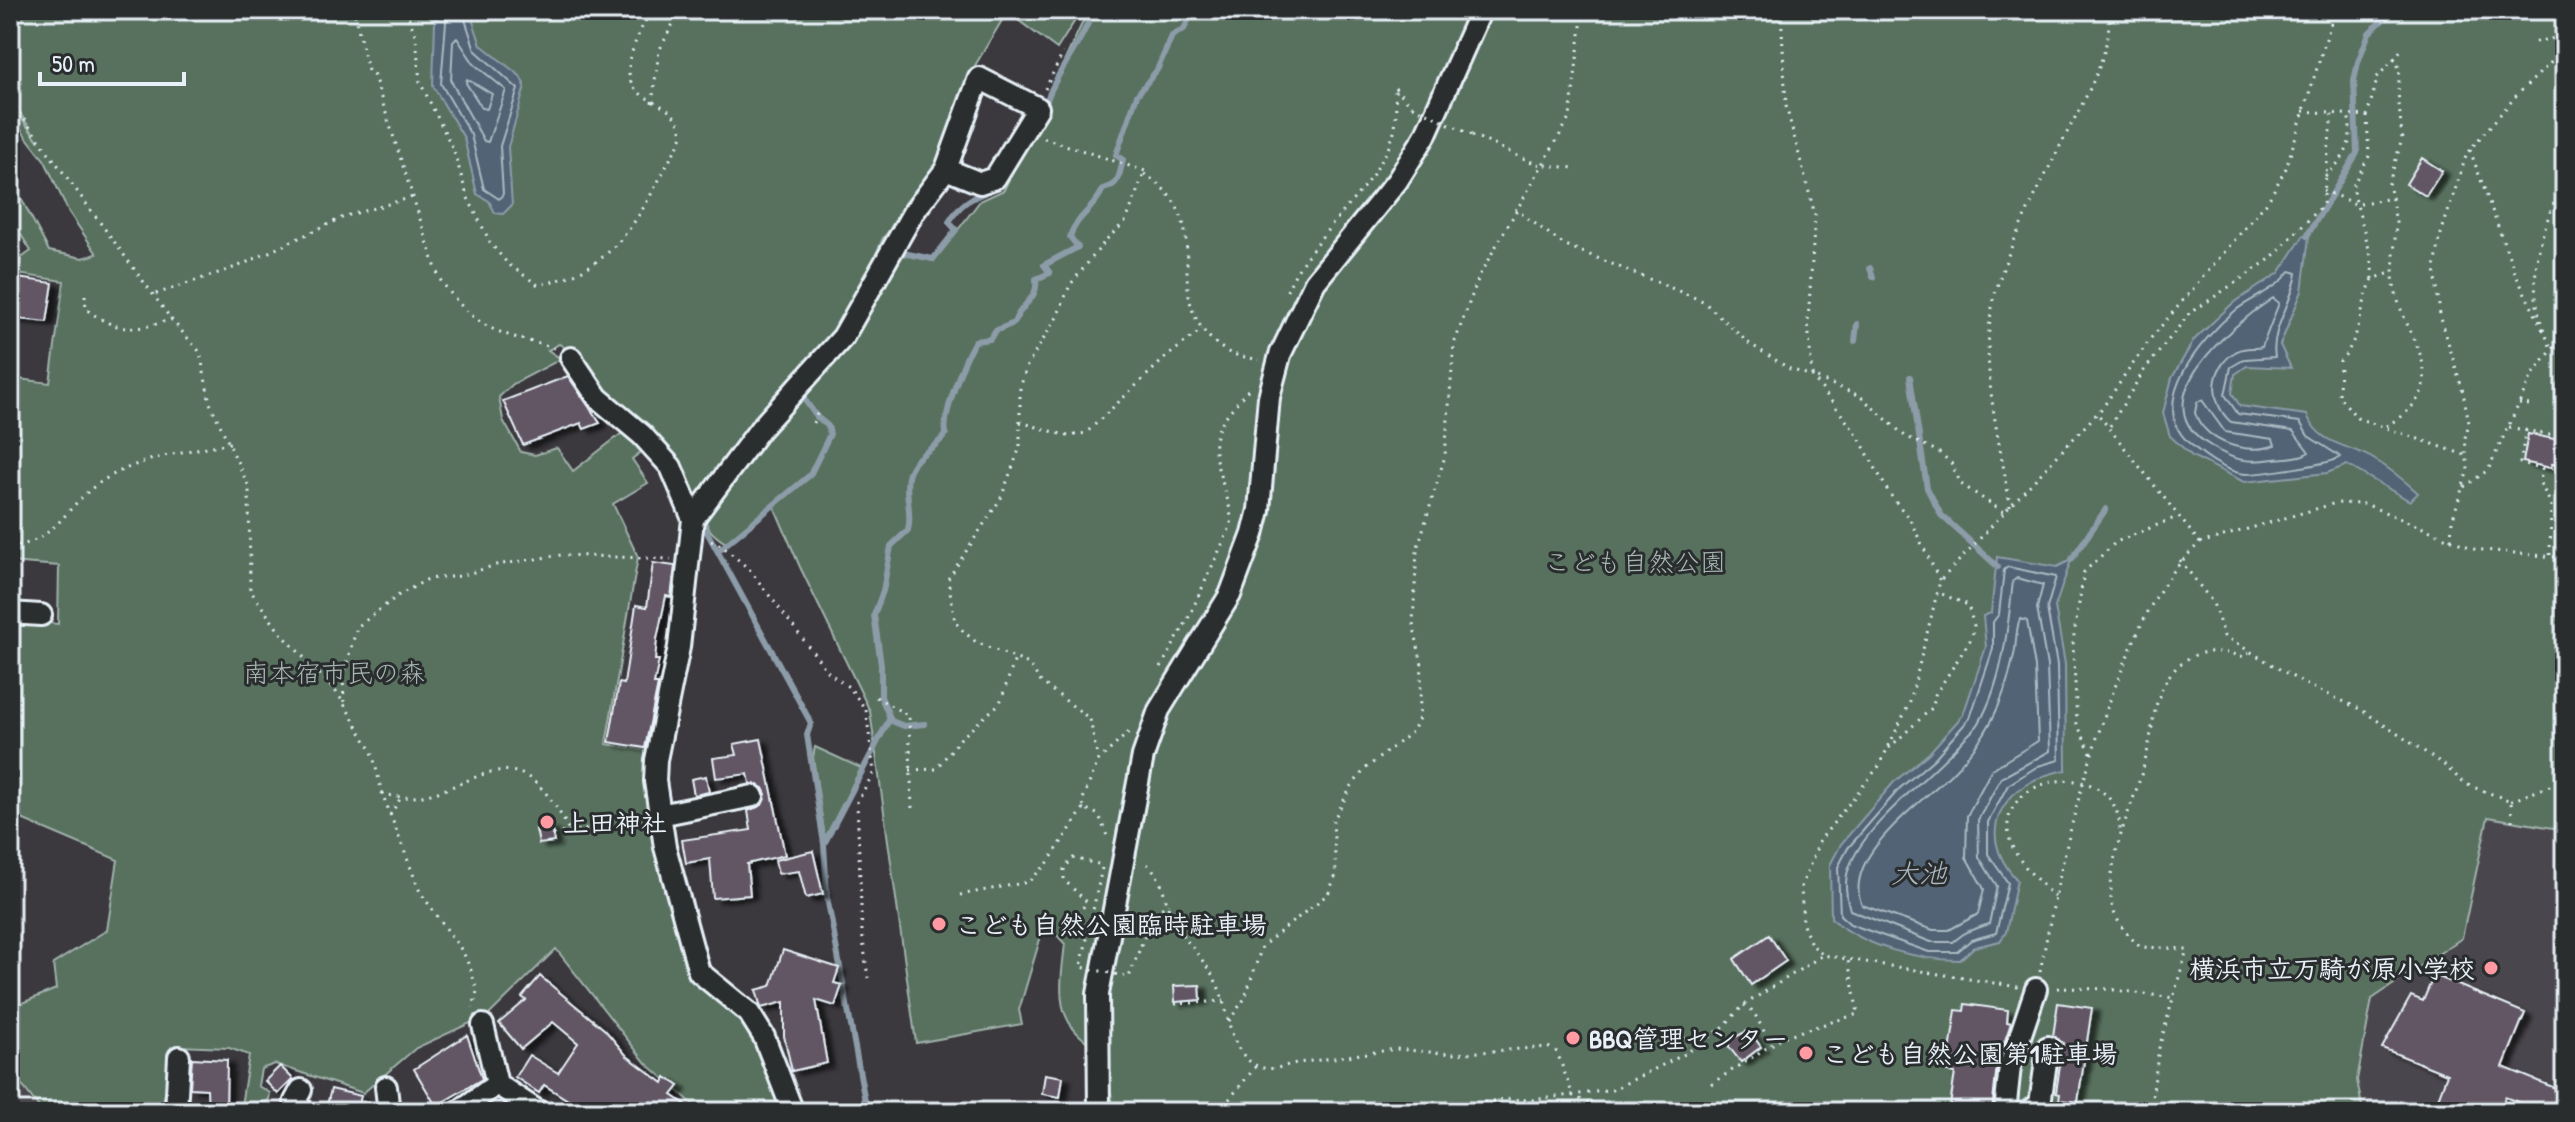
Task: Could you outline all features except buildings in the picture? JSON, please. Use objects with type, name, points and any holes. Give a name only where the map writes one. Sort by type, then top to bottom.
[{"type":"street","points":[[1099,1112],[1098,994],[1143,756],[1159,710],[1230,595],[1242,566],[1259,510],[1269,397],[1280,355],[1304,298],[1397,181],[1425,136],[1481,10]]},
{"type":"street","points":[[692,528],[760,429],[843,337],[913,213],[946,169],[979,78],[1038,108],[995,178],[980,183],[946,169]]},
{"type":"street","points":[[571,358],[598,398],[642,435],[671,467],[692,528],[679,647],[656,760],[665,847],[699,972],[749,1013],[764,1037],[793,1112]]},
{"type":"street","points":[[10,613],[41,615]]},
{"type":"street","points":[[660,815],[753,796]]},
{"type":"street","points":[[2005,1112],[2010,1066],[2037,986]]},
{"type":"street","points":[[476,1020],[497,1084],[539,1112]]},
{"type":"street","points":[[2034,1106],[2048,1047]]},
{"type":"street","points":[[176,1112],[179,1057]]},
{"type":"street","points":[[458,1112],[497,1084]]},
{"type":"street","points":[[386,1087],[389,1112]]},
{"type":"street","points":[[301,1090],[295,1101],[304,1112]]},
{"type":"path","points":[[348,10],[355,15],[368,71],[374,76],[439,278],[457,303],[487,329],[559,349],[571,358]]},
{"type":"path","points":[[406,10],[416,37],[420,82],[454,151],[467,196],[491,244],[508,264],[538,285],[588,270],[636,224],[682,136],[676,119],[652,103],[628,77],[636,36],[651,10]]},
{"type":"path","points":[[652,103],[659,51],[680,10]]},
{"type":"path","points":[[1229,1021],[1249,988],[1262,946],[1328,894],[1336,875],[1333,821],[1345,795],[1365,769],[1413,731],[1419,718],[1422,665],[1413,623],[1417,550],[1445,456],[1454,344],[1480,274],[1570,117],[1583,10]]},
{"type":"path","points":[[1627,10],[1672,10]]},
{"type":"path","points":[[1781,10],[1786,106],[1815,215],[1808,321],[1812,376],[1858,436],[1889,493],[1910,520],[1940,581]]},
{"type":"path","points":[[2010,507],[1988,358],[1996,292],[2029,208],[2089,89],[2104,52],[2109,10]]},
{"type":"path","points":[[2174,998],[2037,986],[1823,955],[1811,944],[1803,925],[1801,887],[1820,840],[1879,766],[1910,702],[1940,581],[2097,413],[2151,338],[2268,201],[2286,168],[2335,10]]},
{"type":"path","points":[[2455,17],[2460,10]]},
{"type":"path","points":[[2549,10],[2565,23]]},
{"type":"path","points":[[2535,42],[2565,36]]},
{"type":"path","points":[[2451,539],[2468,470],[2465,455],[2469,423],[2440,315],[2435,269],[2440,237],[2470,150],[2516,96],[2565,49]]},
{"type":"path","points":[[2401,50],[2378,76],[2367,116],[2369,156],[2352,187],[2371,256],[2373,279],[2337,378],[2339,396],[2357,418],[2465,455]]},
{"type":"path","points":[[1038,108],[1063,53]]},
{"type":"path","points":[[2385,427],[2415,403],[2425,382],[2423,360],[2393,287],[2394,198],[2389,183],[2390,170],[2399,153],[2402,122],[2398,92],[2400,69],[2394,59]]},
{"type":"path","points":[[1293,277],[1384,154],[1395,126],[1395,88],[1412,106],[1472,135],[1542,166],[1574,168]]},
{"type":"path","points":[[10,100],[171,319],[200,352],[210,403],[249,487],[250,590],[279,631],[344,705],[372,751],[382,793],[420,892],[463,952],[471,970],[477,992],[476,1020]]},
{"type":"path","points":[[2303,111],[2367,116]]},
{"type":"path","points":[[2109,428],[2143,372],[2189,314],[2270,259],[2323,205],[2332,113]]},
{"type":"path","points":[[2324,177],[2339,164],[2349,148],[2353,136],[2348,114]]},
{"type":"path","points":[[1031,133],[1145,171],[1144,174],[1158,184],[1183,214],[1188,255],[1185,293],[1195,320],[1223,350],[1260,361],[1255,369]]},
{"type":"path","points":[[2470,150],[2515,273],[2551,348]]},
{"type":"path","points":[[1098,761],[1090,719],[1041,682],[1029,664],[976,642],[955,622],[948,579],[1001,498],[1020,447],[1020,388],[1027,366],[1057,317],[1070,285],[1107,239],[1126,221],[1144,174]]},
{"type":"path","points":[[2543,330],[2535,305],[2536,266],[2549,216],[2565,180]]},
{"type":"path","points":[[2323,190],[2355,204],[2394,198]]},
{"type":"path","points":[[154,295],[239,266],[346,216],[413,197]]},
{"type":"path","points":[[1515,209],[1563,244],[1703,301],[1747,342],[1790,369],[1860,396],[1905,436],[1939,452],[1951,463],[1961,484],[2005,513]]},
{"type":"path","points":[[2373,279],[2393,272]]},
{"type":"path","points":[[85,295],[86,309],[108,325],[140,330],[171,319]]},
{"type":"path","points":[[1020,422],[1068,436],[1086,433],[1165,358],[1204,328]]},
{"type":"path","points":[[2463,487],[2488,470],[2519,404],[2551,348],[2565,333]]},
{"type":"path","points":[[1158,674],[1187,621],[1231,525],[1232,512],[1214,455],[1215,439],[1218,428],[1253,378]]},
{"type":"path","points":[[2519,404],[2531,405]]},
{"type":"path","points":[[813,423],[818,412]]},
{"type":"path","points":[[2097,413],[2200,543]]},
{"type":"path","points":[[2509,427],[2565,438]]},
{"type":"path","points":[[2526,430],[2520,463],[2542,468],[2540,483],[2551,504],[2550,557]]},
{"type":"path","points":[[10,547],[26,545],[50,533],[82,497],[120,473],[174,453],[230,443]]},
{"type":"path","points":[[2037,986],[2054,897],[2081,781],[2091,753],[2133,643],[2166,576],[2200,543],[2336,503],[2365,504],[2474,549],[2565,558]]},
{"type":"path","points":[[2091,753],[2077,724],[2073,641],[2084,572],[2116,542],[2179,516]]},
{"type":"path","points":[[692,528],[721,545],[749,569],[829,673],[850,688],[866,710],[874,772],[857,802],[862,932],[868,978]]},
{"type":"path","points":[[344,705],[343,676],[357,627],[399,595],[428,579],[461,576],[496,565],[561,555],[690,559]]},
{"type":"path","points":[[2180,560],[2213,603],[2224,636],[2360,709],[2443,764],[2465,784],[2511,801],[2565,780]]},
{"type":"path","points":[[1887,750],[1933,707],[1935,695],[1971,639],[1974,626],[1968,605],[1937,592]]},
{"type":"path","points":[[2120,830],[2129,815],[2148,750],[2152,717],[2170,675],[2179,665],[2201,652],[2217,649],[2244,657],[2250,652]]},
{"type":"path","points":[[910,770],[936,769],[960,739],[1000,703],[1015,659]]},
{"type":"path","points":[[876,697],[909,716],[912,809]]},
{"type":"path","points":[[960,895],[1028,882],[1047,864],[1084,808],[1083,799],[1098,761],[1135,726]]},
{"type":"path","points":[[382,793],[400,799],[420,798],[479,772],[507,771],[552,795],[570,832]]},
{"type":"path","points":[[2054,897],[2011,844],[2010,815],[2014,805],[2039,784],[2081,781],[2107,795],[2114,803],[2120,830],[2111,896],[2114,915],[2140,947],[2187,949],[2159,1048],[2150,1112]]},
{"type":"path","points":[[390,815],[400,799]]},
{"type":"path","points":[[2511,801],[2512,821]]},
{"type":"path","points":[[1084,808],[1099,815],[1106,828],[1107,841]]},
{"type":"path","points":[[553,834],[637,823]]},
{"type":"path","points":[[1065,923],[1076,917],[1087,902],[1064,880],[1064,869],[1073,858],[1102,863],[1081,967],[1129,977],[1153,916],[1168,903]]},
{"type":"path","points":[[1147,864],[1154,869],[1175,921],[1196,947],[1224,1001],[1229,1021],[1246,1058],[1257,1065],[1275,1070],[1291,1064],[1396,1049],[1452,1054],[1548,1047],[1557,1052],[1573,1096],[1608,1112]]},
{"type":"path","points":[[1437,1112],[1503,1099],[1573,1096],[1612,1090],[1685,1054],[1721,1029],[1744,1005],[1823,955]]},
{"type":"path","points":[[1711,1084],[1771,1044],[1805,1028],[1858,1014],[1848,959]]},
{"type":"path","points":[[1175,1004],[1224,1001]]},
{"type":"path","points":[[1744,1005],[1753,1011],[1771,1044]]},
{"type":"path","points":[[1682,1029],[1685,1054]]},
{"type":"path","points":[[1219,1112],[1257,1065]]},
{"type":"path","points":[[2034,1106],[2081,1105],[2088,1112]]},
{"type":"shaded area","name":"横浜市立万騎が原小学校","points":[[2488,816],[2565,830],[2565,1112],[2363,1112],[2357,1080],[2372,999],[2462,938]]},
{"type":"shaded area","points":[[10,1070],[43,1112],[10,1112]]},
{"type":"green space","name":"こども自然公園","points":[[26,10],[2565,10],[2565,830],[2488,817],[2462,938],[2372,999],[2357,1080],[2363,1112],[1114,1112],[1105,1052],[1076,1032],[1063,1008],[1061,979],[1065,944],[1055,933],[1041,936],[1019,1010],[1022,1024],[916,1043],[870,711],[774,506],[727,544],[708,527],[706,511],[803,385],[844,339],[893,250],[934,261],[980,201],[1004,190],[1086,15],[1081,11],[1057,49],[1007,12],[964,84],[952,116],[940,168],[883,238],[842,333],[761,421],[699,506],[678,464],[605,391],[580,357],[559,344],[548,350],[561,359],[513,384],[499,397],[503,420],[521,452],[535,455],[557,448],[573,471],[626,430],[646,448],[632,459],[648,483],[613,504],[638,557],[606,744],[654,752],[651,782],[660,842],[694,975],[746,1019],[784,1091],[790,1112],[702,1112],[646,1063],[556,949],[490,1014],[416,1048],[363,1093],[275,1064],[261,1069],[258,1086],[270,1093],[269,1100],[258,1105],[257,1112],[240,1112],[249,1055],[229,1048],[177,1046],[162,1105],[148,1112],[43,1112],[10,1070],[10,1008],[56,989],[53,964],[107,930],[118,860],[10,814],[10,619],[58,624],[59,566],[10,562],[10,378],[50,383],[64,281],[10,273],[10,251],[11,257],[20,259],[31,251],[10,217],[10,177],[49,251],[83,258],[97,254],[68,211],[45,161],[10,116],[10,104],[39,142],[10,98],[10,24]]},
{"type":"green space","points":[[815,747],[861,768],[825,839],[813,757]]},
{"type":"water","points":[[440,10],[469,10],[481,45],[520,76],[525,86],[508,147],[512,205],[503,214],[495,213],[489,201],[477,194],[464,138],[433,86],[435,22]]},
{"type":"water","points":[[2304,235],[2309,237],[2302,291],[2280,345],[2291,368],[2247,366],[2235,374],[2232,393],[2240,406],[2307,415],[2312,425],[2326,438],[2372,458],[2407,483],[2418,493],[2410,501],[2347,465],[2327,473],[2244,482],[2192,456],[2170,436],[2163,413],[2172,378],[2194,340],[2232,304],[2279,273]]},
{"type":"water","name":"大池","points":[[1997,557],[2057,567],[2071,560],[2055,607],[2065,664],[2066,770],[2027,784],[2012,796],[1996,825],[1997,843],[2003,861],[2017,880],[2006,932],[2000,941],[1974,947],[1960,960],[1926,958],[1875,944],[1831,918],[1830,865],[1841,844],[1894,782],[1929,753],[1963,715],[1986,647],[1983,616],[1991,613]]},
{"type":"waterway","points":[[1044,109],[1054,83],[1093,10]]},
{"type":"waterway","points":[[824,844],[890,718],[881,697],[881,665],[874,615],[883,591],[891,546],[908,530],[907,487],[912,466],[946,433],[951,400],[975,341],[990,339],[995,331],[1014,323],[1035,292],[1036,279],[1050,273],[1044,265],[1078,247],[1070,237],[1073,230],[1103,189],[1113,185],[1119,175],[1123,160],[1116,155],[1137,95],[1157,70],[1172,36],[1184,29],[1193,10]]},
{"type":"waterway","points":[[2307,236],[2357,153],[2354,81],[2358,62],[2369,33],[2393,10]]},
{"type":"waterway","points":[[898,252],[933,259],[956,230],[949,222],[960,207],[972,198],[1002,185],[1006,176]]},
{"type":"waterway","points":[[1870,268],[1873,277]]},
{"type":"waterway","points":[[1855,341],[1857,324]]},
{"type":"waterway","points":[[1910,377],[1927,488],[1941,515],[1998,567]]},
{"type":"waterway","points":[[718,551],[810,475],[830,434],[828,426],[817,417],[802,396],[815,381]]},
{"type":"waterway","points":[[2071,560],[2106,509]]},
{"type":"waterway","points":[[700,519],[811,723],[807,735],[824,844],[827,897],[867,1112]]},
{"type":"waterway","points":[[889,720],[904,726],[925,724]]},
{"type":"place","name":"上田神社","points":[[547,822]]},
{"type":"place","name":"こども自然公園臨時駐車場","points":[[939,924]]},
{"type":"place","name":"横浜市立万騎が原小学校","points":[[2491,968]]},
{"type":"place","name":"BBQ管理センター","points":[[1573,1038]]},
{"type":"place","name":"こども自然公園第1駐車場","points":[[1806,1053]]},
{"type":"park label","name":"南本宿市民の森","points":[[334,672]]}]
